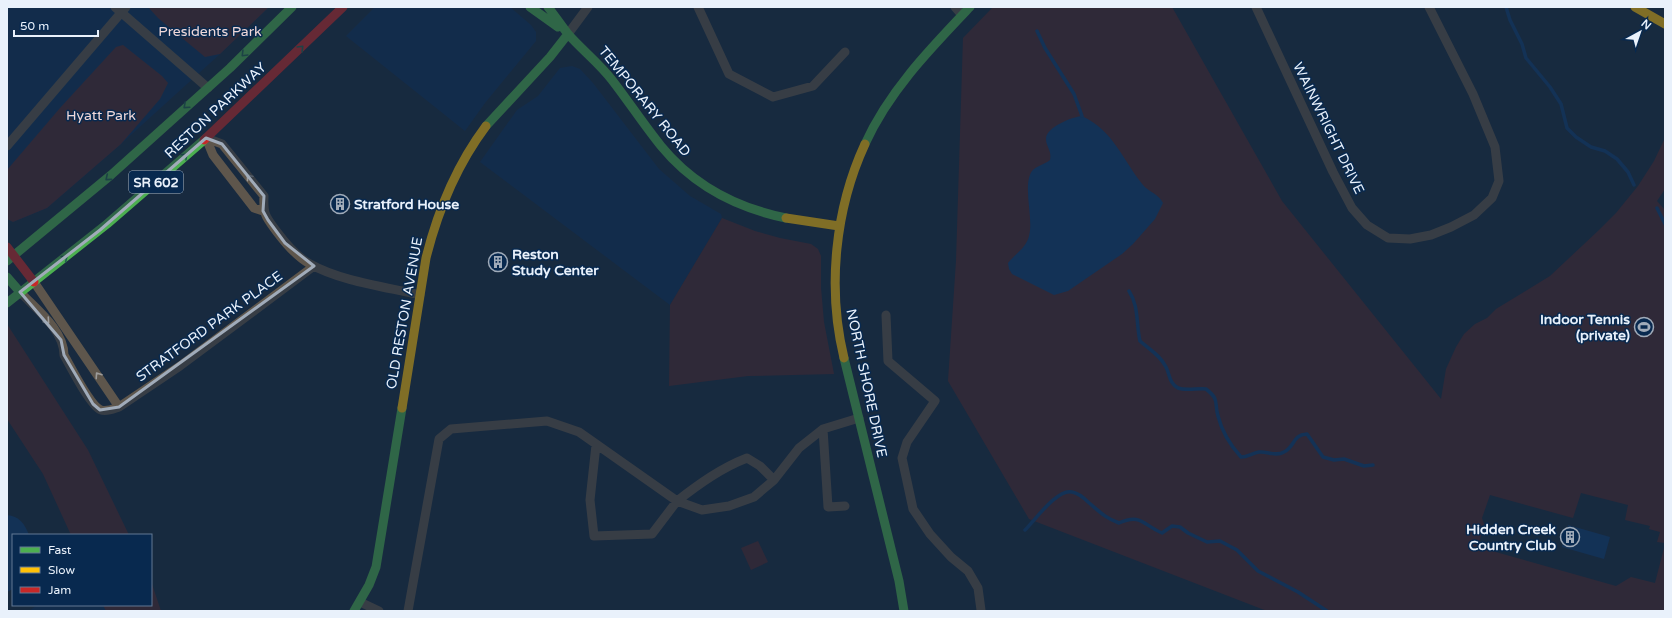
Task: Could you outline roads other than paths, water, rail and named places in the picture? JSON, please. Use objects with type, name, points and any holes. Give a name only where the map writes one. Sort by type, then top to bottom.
[{"type":"street","name":"RESTON PARKWAY","points":[[10,258],[111,175],[208,88],[292,7]]},
{"type":"street","name":"RESTON PARKWAY","points":[[7,303],[100,230],[165,175],[273,76],[343,7]]},
{"type":"street","name":"TEMPORARY ROAD","points":[[530,7],[568,34],[592,57],[612,80],[661,147],[678,165],[697,180],[723,196],[760,212],[839,226]]},
{"type":"street","name":"TEMPORARY ROAD","points":[[548,7],[568,34]]},
{"type":"street","points":[[568,34],[588,7]]},
{"type":"street","points":[[698,7],[729,74],[773,97],[813,86],[845,52]]},
{"type":"street","points":[[955,7],[962,15]]},
{"type":"street","name":"NORTH SHORE DRIVE","points":[[904,611],[899,581],[840,340],[836,308],[835,278],[839,226],[845,197],[854,168],[880,113],[907,77],[970,7]]},
{"type":"street","name":"WAINWRIGHT DRIVE","points":[[1256,7],[1333,172],[1352,208],[1367,225],[1388,238],[1410,239],[1438,232],[1454,226],[1474,215],[1492,198],[1499,181],[1495,147],[1472,94],[1429,7]]},
{"type":"street","points":[[1635,7],[1665,24]]},
{"type":"street","points":[[7,146],[121,9],[208,88]]},
{"type":"street","name":"OLD RESTON AVENUE","points":[[354,611],[369,585],[376,567],[396,435],[407,380],[426,258],[438,215],[449,188],[462,163],[490,123],[555,51],[568,34]]},
{"type":"street","points":[[206,138],[212,156],[254,208],[263,211]]},
{"type":"street","points":[[206,138],[222,144],[246,173],[264,196],[263,211],[268,220],[286,243],[309,263],[346,278],[420,295]]},
{"type":"street","points":[[7,247],[10,258],[34,282],[119,407]]},
{"type":"street","name":"STRATFORD PARK PLACE","points":[[20,292],[48,322],[61,340],[64,348],[64,355],[92,404],[100,410],[109,411],[119,407],[180,366],[314,266]]},
{"type":"street","points":[[7,278],[20,292]]},
{"type":"street","points":[[886,315],[888,361],[935,402],[908,442],[902,458],[913,509],[930,534],[951,557],[968,571],[978,588],[980,611]]},
{"type":"street","points":[[408,611],[439,439],[451,428],[547,421],[579,432],[677,501],[702,510],[728,506],[754,497],[774,480],[799,448],[823,429],[860,418]]},
{"type":"street","points":[[823,429],[828,508],[844,506]]},
{"type":"street","points":[[596,445],[590,500],[594,536],[652,534],[677,501],[699,484],[729,465],[747,458],[760,466],[774,480]]},
{"type":"street","points":[[360,602],[378,611]]},
{"type":"waterway","points":[[1506,7],[1510,20],[1522,44],[1526,58],[1550,87],[1561,104],[1567,128],[1576,137],[1591,147],[1605,151],[1617,159],[1628,172],[1634,185]]},
{"type":"waterway","points":[[1037,31],[1045,48],[1074,94],[1082,116]]},
{"type":"waterway","points":[[1657,208],[1665,224]]},
{"type":"waterway","points":[[1129,291],[1136,309],[1140,341],[1161,359],[1166,367],[1171,381],[1175,386],[1185,389],[1206,389],[1213,396],[1216,401],[1217,411],[1224,433],[1233,448],[1241,457],[1259,452],[1275,454],[1281,453],[1288,450],[1296,439],[1307,434],[1323,457],[1334,460],[1344,459],[1364,466],[1373,465]]},
{"type":"waterway","points":[[1025,530],[1060,495],[1066,492],[1072,492],[1083,497],[1106,517],[1119,523],[1132,519],[1142,521],[1162,533],[1172,526],[1180,527],[1188,533],[1207,542],[1220,541],[1237,550],[1258,571],[1298,592],[1327,611]]},
{"type":"place","name":"Stratford House","points":[[340,204]]},
{"type":"place","name":"Reston Study Center","points":[[498,262]]},
{"type":"place","name":"Indoor Tennis (private)","points":[[1644,327]]},
{"type":"place","name":"Hidden Creek Country Club","points":[[1570,537]]},
{"type":"park label","name":"Presidents Park","points":[[210,31]]},
{"type":"park label","name":"Hyatt Park","points":[[101,115]]}]
